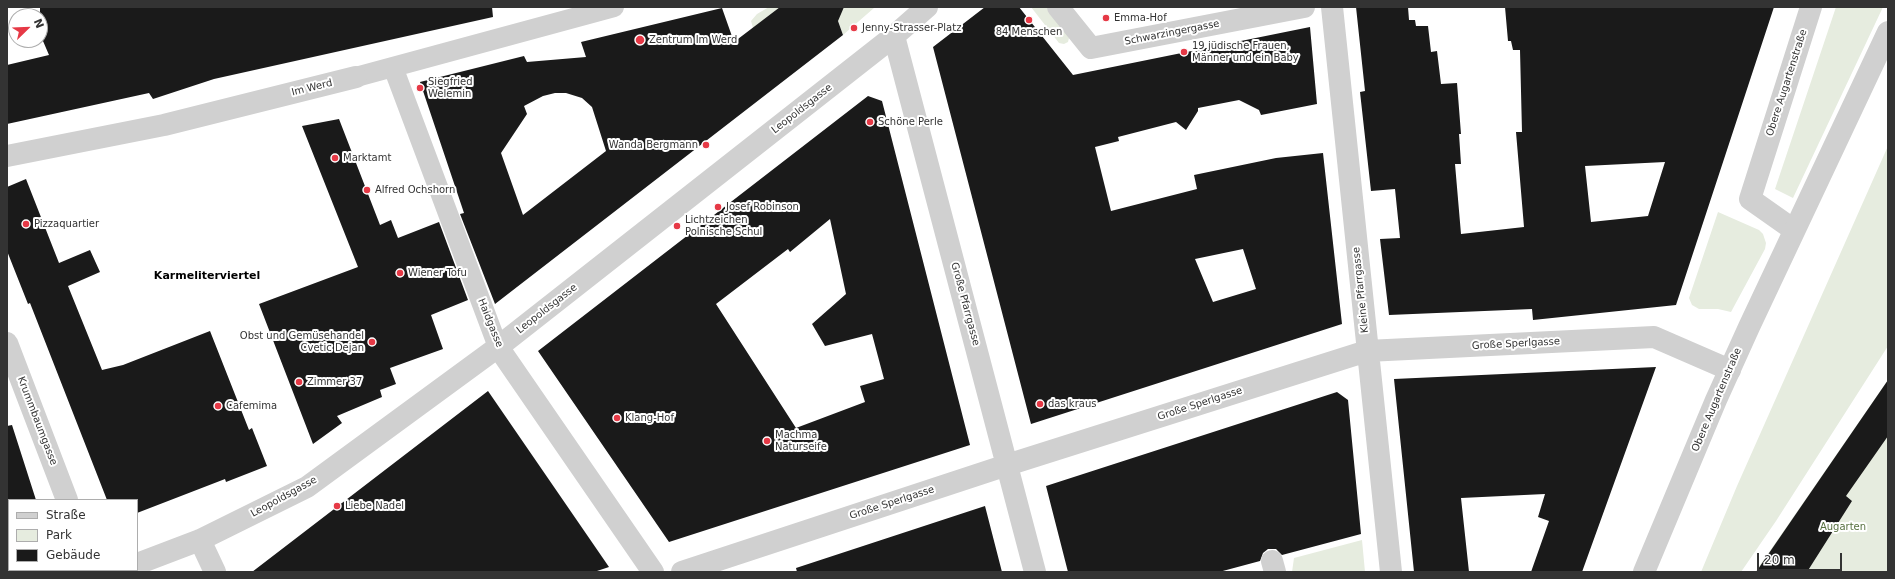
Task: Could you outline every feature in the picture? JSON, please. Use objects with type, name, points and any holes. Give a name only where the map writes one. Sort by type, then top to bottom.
[{"type":"street","name":"Im Werd","points":[[7,156],[164,125],[356,77],[614,7]]},
{"type":"street","name":"Leopoldsgasse","points":[[138,564],[200,540],[307,487],[498,347],[894,36],[927,7]]},
{"type":"street","name":"Schwarzingergasse","points":[[1058,7],[1091,48],[1304,7]]},
{"type":"street","name":"Kleine Pfarrgasse","points":[[1332,7],[1391,572]]},
{"type":"street","name":"Obere Augartenstraße","points":[[1794,230],[1750,199],[1811,7]]},
{"type":"street","name":"Obere Augartenstraße","points":[[1644,572],[1730,370],[1794,230],[1888,32]]},
{"type":"street","name":"Große Pfarrgasse","points":[[894,36],[1035,572]]},
{"type":"street","name":"Haidgasse","points":[[393,67],[498,347],[653,572]]},
{"type":"street","name":"Große Sperlgasse","points":[[682,572],[1007,465],[1367,351],[1654,337],[1730,370]]},
{"type":"street","name":"Krummbaumgasse","points":[[7,343],[67,499]]},
{"type":"street","points":[[200,540],[215,572]]},
{"type":"green space","points":[[769,7],[780,7],[753,28],[751,21],[757,14]]},
{"type":"green space","points":[[840,7],[874,8],[843,35],[838,21]]},
{"type":"green space","points":[[1031,7],[1048,7],[1069,38],[1068,42],[1064,44],[1059,43]]},
{"type":"green space","points":[[1836,7],[1883,7],[1793,198],[1775,189]]},
{"type":"green space","points":[[1888,146],[1888,346],[1776,521],[1741,572],[1701,572],[1737,486]]},
{"type":"green space","points":[[1718,212],[1759,230],[1763,234],[1766,243],[1765,249],[1731,312],[1718,309],[1699,309],[1692,305],[1689,298]]},
{"type":"green space","name":"Augarten","points":[[1888,380],[1888,572],[1756,572],[1758,568]]},
{"type":"green space","points":[[1362,540],[1365,572],[1292,572],[1294,558]]},
{"type":"building","points":[[492,7],[493,17],[214,79],[153,99],[149,93],[7,124],[7,65],[49,55],[46,48],[48,48],[48,8],[40,8]]},
{"type":"building","points":[[780,7],[844,7],[838,21],[843,35],[495,304],[460,214],[464,213],[420,82],[524,56],[527,62],[586,57],[581,42],[722,8],[734,42]],"holes":[[[555,93],[566,93],[582,98],[592,107],[606,151],[523,215],[501,153],[527,114],[524,106],[543,96]]]},
{"type":"building","points":[[985,7],[1019,7],[1073,75],[1310,27],[1317,104],[1261,115],[1259,110],[1239,100],[1198,108],[1198,111],[1186,130],[1176,122],[1118,137],[1119,141],[1095,147],[1111,211],[1197,189],[1194,175],[1276,158],[1323,153],[1342,324],[1031,424],[933,47]],"holes":[[[1243,249],[1256,289],[1213,302],[1195,259]]]},
{"type":"building","points":[[1356,7],[1408,7],[1409,20],[1415,20],[1416,26],[1428,26],[1431,52],[1437,51],[1441,84],[1457,83],[1461,134],[1459,134],[1461,164],[1455,164],[1461,234],[1524,227],[1516,132],[1522,132],[1520,50],[1513,50],[1511,41],[1508,41],[1505,7],[1774,7],[1676,305],[1533,320],[1532,309],[1389,315],[1380,239],[1400,238],[1395,189],[1371,191],[1360,92],[1365,91]],"holes":[[[1665,162],[1648,216],[1591,222],[1585,166]]]},
{"type":"building","points":[[868,96],[882,101],[970,445],[669,542],[538,351]],"holes":[[[830,219],[846,294],[812,324],[825,346],[872,334],[884,379],[860,386],[865,402],[796,428],[716,304],[788,249],[790,252]]]},
{"type":"building","points":[[339,119],[380,225],[391,220],[398,238],[439,222],[468,300],[431,315],[443,349],[390,368],[396,384],[380,390],[382,397],[337,416],[342,423],[313,444],[259,304],[358,267],[302,126]]},
{"type":"building","points":[[26,179],[59,263],[90,250],[100,272],[68,286],[102,370],[123,365],[210,331],[249,430],[252,428],[267,466],[226,482],[225,479],[138,513],[138,499],[107,499],[30,303],[28,304],[7,251],[7,187]]},
{"type":"building","points":[[1656,367],[1582,572],[1531,572],[1549,521],[1538,517],[1545,494],[1461,498],[1469,572],[1414,572],[1394,379]]},
{"type":"building","points":[[1888,380],[1888,436],[1846,496],[1852,501],[1807,572],[1756,572]]},
{"type":"building","points":[[488,391],[609,567],[594,572],[252,572]]},
{"type":"building","points":[[1337,392],[1348,400],[1361,534],[1282,555],[1276,549],[1268,549],[1263,553],[1260,561],[1219,572],[1068,572],[1046,486]]},
{"type":"building","points":[[12,425],[36,499],[7,500],[7,426]]},
{"type":"building","points":[[985,506],[1002,572],[797,572],[796,568]]},
{"type":"place","name":"Emma-Hof","points":[[1106,18]]},
{"type":"place","name":"84 Menschen","points":[[1029,20]]},
{"type":"place","name":"Jenny-Strasser-Platz","points":[[854,28]]},
{"type":"place","name":"Zentrum Im Werd","points":[[640,40]]},
{"type":"place","name":"19 jüdische Frauen, Männer und ein Baby","points":[[1184,52]]},
{"type":"place","name":"Siegfried Welemin","points":[[420,88]]},
{"type":"place","name":"Schöne Perle","points":[[870,122]]},
{"type":"place","name":"Wanda Bergmann","points":[[706,145]]},
{"type":"place","name":"Marktamt","points":[[335,158]]},
{"type":"place","name":"Alfred Ochshorn","points":[[367,190]]},
{"type":"place","name":"Josef Robinson","points":[[718,207]]},
{"type":"place","name":"Pizzaquartier","points":[[26,224]]},
{"type":"place","name":"Lichtzeichen Polnische Schul","points":[[677,226]]},
{"type":"place","name":"Wiener Tofu","points":[[400,273]]},
{"type":"place","name":"Obst und Gemüsehandel Cvetic Dejan","points":[[372,342]]},
{"type":"place","name":"Zimmer 37","points":[[299,382]]},
{"type":"place","name":"das kraus","points":[[1040,404]]},
{"type":"place","name":"Cafemima","points":[[218,406]]},
{"type":"place","name":"Klang-Hof","points":[[617,418]]},
{"type":"place","name":"Machma Naturseife","points":[[767,441]]},
{"type":"place","name":"Liebe Nadel","points":[[337,506]]},
{"type":"district","name":"Karmeliterviertel","points":[[207,276]]}]
